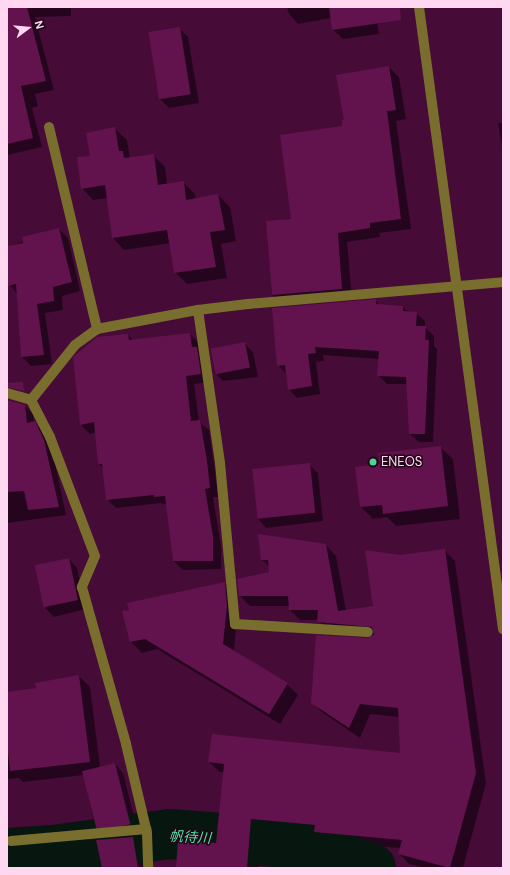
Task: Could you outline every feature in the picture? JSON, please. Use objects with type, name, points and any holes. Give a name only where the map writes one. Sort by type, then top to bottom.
[{"type":"street","points":[[419,7],[503,629]]},
{"type":"street","points":[[49,127],[97,329]]},
{"type":"street","points":[[31,400],[75,345],[97,329],[198,310],[503,282]]},
{"type":"street","points":[[198,310],[220,463],[235,624],[368,632]]},
{"type":"street","points":[[7,394],[31,400],[50,437],[95,556],[82,587],[126,744],[146,829],[148,868]]},
{"type":"street","points":[[11,841],[146,829]]},
{"type":"building","points":[[7,7],[27,7],[46,81],[21,86],[33,138],[7,144]]},
{"type":"building","points":[[329,7],[400,7],[401,20],[332,30]]},
{"type":"building","points":[[180,27],[191,94],[159,99],[148,32]]},
{"type":"building","points":[[389,66],[396,110],[387,111],[401,219],[370,223],[370,228],[338,233],[342,289],[272,295],[266,221],[291,219],[280,135],[342,126],[342,120],[344,120],[336,75]]},
{"type":"building","points":[[115,127],[119,151],[123,151],[124,158],[154,154],[158,185],[184,181],[186,200],[218,194],[225,230],[210,232],[216,267],[174,273],[167,230],[112,238],[105,185],[81,189],[77,157],[90,156],[86,133]]},
{"type":"building","points":[[59,228],[72,282],[53,287],[54,301],[37,304],[44,355],[21,357],[16,284],[7,286],[7,246],[23,243],[22,237]]},
{"type":"building","points":[[376,299],[376,304],[403,306],[403,311],[417,312],[416,326],[426,326],[425,340],[429,340],[425,434],[409,434],[406,377],[377,376],[379,351],[315,347],[316,353],[308,354],[312,386],[288,390],[285,365],[277,366],[272,308]]},
{"type":"building","points":[[190,333],[192,347],[197,347],[201,374],[186,376],[191,421],[200,420],[207,461],[210,488],[205,489],[213,536],[213,561],[173,561],[165,496],[154,497],[154,495],[106,500],[102,464],[98,464],[94,422],[80,425],[73,357],[97,337],[128,334],[129,340]]},
{"type":"building","points":[[245,342],[250,368],[216,374],[211,349]]},
{"type":"building","points":[[23,382],[24,391],[7,387],[7,383]]},
{"type":"building","points":[[7,400],[25,405],[27,423],[35,421],[44,440],[59,507],[28,510],[24,491],[7,492]]},
{"type":"building","points":[[441,446],[448,506],[383,514],[382,505],[360,507],[355,467],[380,464],[378,453]]},
{"type":"building","points":[[310,463],[315,513],[258,519],[252,469]]},
{"type":"building","points":[[258,534],[326,544],[338,611],[373,606],[365,550],[400,555],[445,549],[476,773],[450,868],[398,854],[402,840],[314,832],[315,825],[251,819],[247,868],[176,868],[178,840],[216,843],[224,764],[208,762],[212,734],[400,753],[398,708],[360,704],[349,728],[311,703],[316,635],[368,638],[374,635],[372,627],[317,622],[318,610],[289,610],[288,596],[239,596],[237,579],[269,572],[268,560],[261,560]]},
{"type":"building","points":[[69,558],[78,600],[44,607],[35,565]]},
{"type":"building","points":[[225,582],[227,606],[223,644],[288,683],[269,714],[145,639],[130,642],[122,611],[129,610],[127,603]]},
{"type":"building","points":[[79,675],[90,762],[10,771],[7,743],[7,692],[36,688],[35,683]]},
{"type":"building","points":[[115,763],[130,824],[97,832],[82,771]]},
{"type":"building","points":[[133,837],[138,868],[102,868],[96,840]]},
{"type":"waterway","name":"帆待川","points":[[7,853],[53,850],[170,834],[299,844],[371,868]]},
{"type":"place","name":"ENEOS","points":[[373,462]]}]
